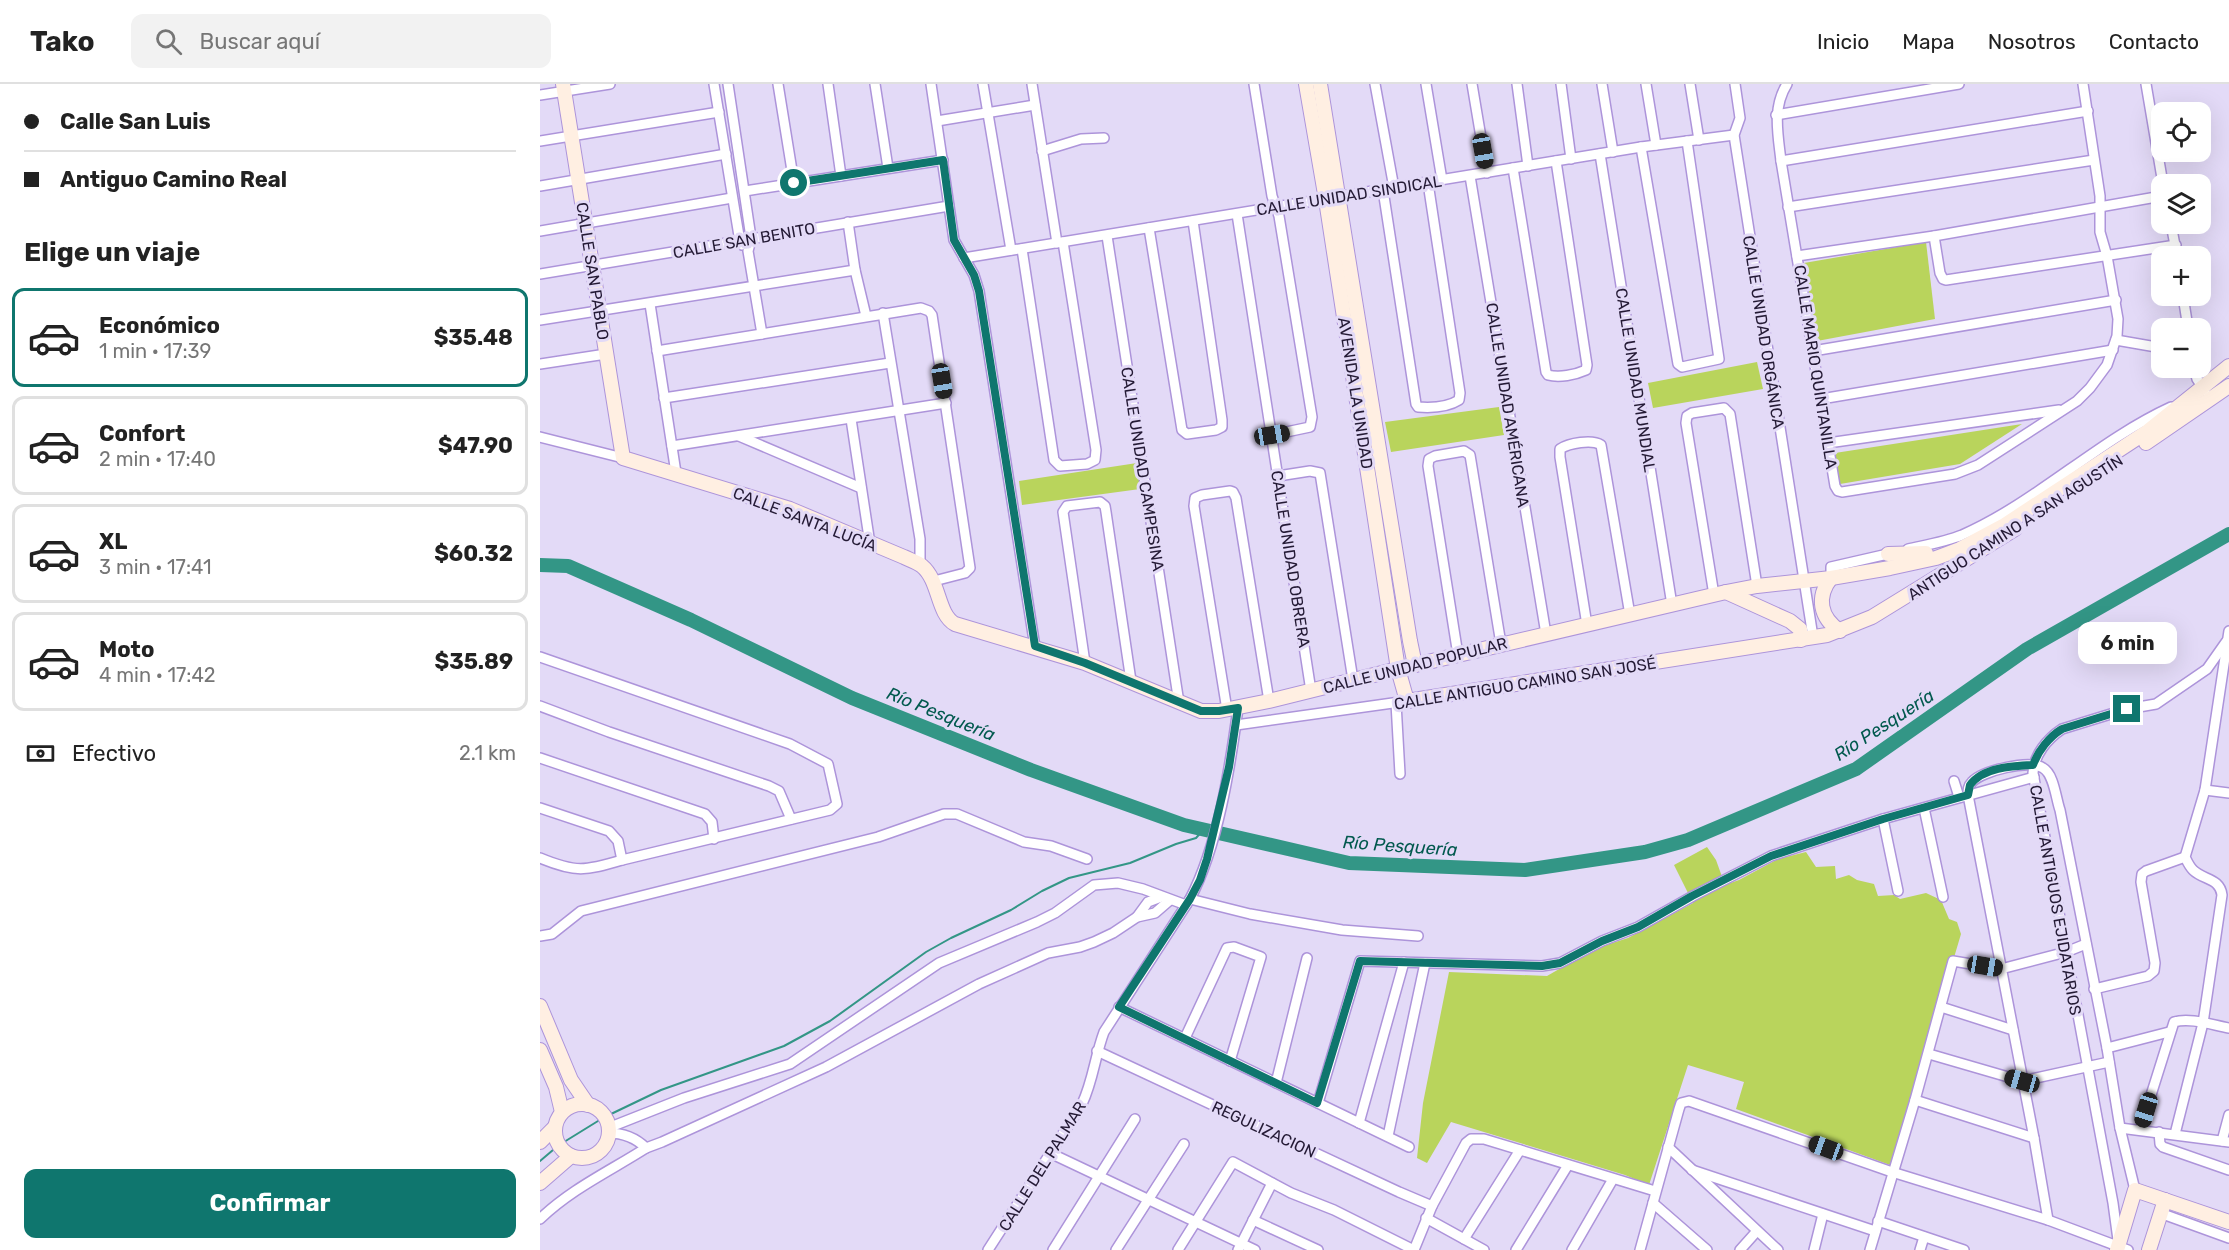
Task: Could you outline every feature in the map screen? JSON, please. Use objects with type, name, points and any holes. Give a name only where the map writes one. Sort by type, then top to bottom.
[{"type":"street","points":[[540,95],[564,88],[610,84]]},
{"type":"street","points":[[714,84],[740,242],[748,251]]},
{"type":"street","points":[[728,84],[751,240],[748,251],[762,334]]},
{"type":"street","points":[[778,84],[794,183]]},
{"type":"street","points":[[828,84],[841,176]]},
{"type":"street","points":[[875,84],[888,168]]},
{"type":"street","points":[[931,84],[954,240],[974,275],[979,291],[1035,646]]},
{"type":"street","points":[[983,84],[1011,250]]},
{"type":"street","points":[[1022,249],[1053,455],[1056,464],[1060,466],[1087,464],[1095,460],[1096,450],[1032,84]]},
{"type":"street","points":[[1254,84],[1272,196],[1279,216],[1312,417],[1310,427],[1272,435]]},
{"type":"street","name":"AVENIDA LA UNIDAD","points":[[1306,84],[1332,198],[1415,665]]},
{"type":"street","name":"AVENIDA LA UNIDAD","points":[[1320,84],[1332,198],[1401,702]]},
{"type":"street","points":[[1375,84],[1394,188]]},
{"type":"street","points":[[1426,84],[1442,180]]},
{"type":"street","points":[[1472,84],[1487,173]]},
{"type":"street","points":[[1517,84],[1528,166]]},
{"type":"street","points":[[1561,84],[1571,159]]},
{"type":"street","points":[[1602,84],[1613,152]]},
{"type":"street","points":[[1646,84],[1656,145]]},
{"type":"street","points":[[1690,84],[1699,140]]},
{"type":"street","name":"CALLE UNIDAD ORGÁNICA","points":[[1735,84],[1740,118],[1734,135],[1803,580],[1807,639]]},
{"type":"street","name":"CALLE MARIO QUINTANILLA","points":[[1787,84],[1780,95],[1776,115],[1781,161],[1835,486],[1838,491],[1844,492],[1963,471],[1978,465],[2077,401],[2108,365],[2115,345],[2118,320],[2116,300],[2100,232],[2100,206],[2083,84]]},
{"type":"street","points":[[1776,115],[1959,84]]},
{"type":"street","points":[[2146,84],[2161,174]]},
{"type":"street","name":"CALLE SAN PABLO","points":[[564,88],[623,458]]},
{"type":"street","points":[[937,121],[1035,105]]},
{"type":"street","points":[[1781,161],[2088,111]]},
{"type":"street","points":[[540,141],[719,112]]},
{"type":"street","name":"CALLE UNIDAD SINDICAL","points":[[964,258],[1641,147],[1734,135]]},
{"type":"street","points":[[1042,151],[1081,139],[1104,138]]},
{"type":"street","points":[[1641,147],[1678,366],[1682,367],[1719,360],[1687,141]]},
{"type":"street","points":[[540,186],[726,154]]},
{"type":"street","name":"CALLE UNIDAD MUNDIAL","points":[[1600,154],[1672,605]]},
{"type":"street","points":[[745,191],[943,160]]},
{"type":"street","points":[[1788,207],[2094,160]]},
{"type":"street","points":[[1513,168],[1548,375],[1555,376],[1586,370],[1587,365],[1556,161]]},
{"type":"street","name":"CALLE UNIDAD AMÉRICANA","points":[[1470,176],[1546,634]]},
{"type":"street","points":[[1383,190],[1418,408],[1453,404],[1460,397],[1428,183]]},
{"type":"street","points":[[540,231],[732,198]]},
{"type":"street","points":[[1797,256],[1934,236],[2151,198]]},
{"type":"street","name":"CALLE SAN BENITO","points":[[540,274],[949,206]]},
{"type":"street","name":"CALLE UNIDAD OBRERA","points":[[1237,214],[1311,691]]},
{"type":"street","points":[[1149,228],[1180,423],[1183,432],[1192,434],[1220,429],[1222,420],[1193,221]]},
{"type":"street","points":[[848,222],[855,270],[866,316]]},
{"type":"street","points":[[1934,236],[1940,273],[1946,280],[2176,245],[2173,234]]},
{"type":"street","name":"CALLE UNIDAD CAMPESINA","points":[[1107,236],[1179,703]]},
{"type":"street","points":[[540,320],[855,270]]},
{"type":"street","points":[[1814,351],[2116,300]]},
{"type":"street","points":[[650,304],[676,473]]},
{"type":"street","points":[[657,351],[883,313],[921,308],[929,311],[932,315],[970,563],[969,571],[934,581]]},
{"type":"street","points":[[883,313],[920,539],[920,564]]},
{"type":"street","points":[[1821,399],[2115,345],[2151,347]]},
{"type":"street","points":[[540,364],[606,354]]},
{"type":"street","points":[[664,398],[890,363]]},
{"type":"street","name":"ANTIGUO CAMINO A SAN AGUSTÍN","points":[[1803,580],[1831,578],[1936,558],[1972,543],[2004,526],[2148,431],[2229,366]]},
{"type":"street","points":[[2197,378],[2210,401]]},
{"type":"street","name":"ANTIGUO CAMINO A SAN AGUSTÍN","points":[[1807,639],[1840,631],[1872,617],[1974,556],[2210,401],[2229,386]]},
{"type":"street","points":[[672,446],[946,403]]},
{"type":"street","points":[[1840,631],[1827,621],[1821,606],[1824,590],[1831,578],[1831,567],[1961,536],[2005,511],[2152,417],[2170,407],[2177,407]]},
{"type":"street","points":[[1757,586],[1730,414],[1727,409],[1721,408],[1692,413],[1686,419],[1720,594],[1790,621],[1807,639]]},
{"type":"street","points":[[1828,443],[2061,410]]},
{"type":"street","points":[[851,419],[870,544]]},
{"type":"street","points":[[739,436],[861,488]]},
{"type":"street","name":"CALLE SANTA LUCÍA","points":[[540,437],[676,473],[790,509],[920,564],[934,581],[950,622],[1035,646]]},
{"type":"street","points":[[1587,625],[1560,457],[1560,449],[1567,446],[1597,442],[1602,448],[1630,615]]},
{"type":"street","points":[[1458,655],[1428,466],[1429,459],[1435,456],[1464,451],[1470,455],[1501,645]]},
{"type":"street","points":[[2079,476],[2085,459]]},
{"type":"street","points":[[1278,476],[1316,471],[1322,478],[1353,680]]},
{"type":"street","name":"CALLE DEL PALMAR","points":[[988,1250],[1088,1091],[1097,1051],[1119,1007],[1188,902],[1200,880],[1207,859],[1229,767],[1236,725],[1194,506],[1195,498],[1202,495],[1230,491],[1236,498],[1269,701]]},
{"type":"street","points":[[1085,663],[1063,517],[1064,508],[1100,502],[1105,506],[1131,681]]},
{"type":"street","points":[[1888,554],[1922,553],[1972,543]]},
{"type":"street","name":"CALLE UNIDAD POPULAR","points":[[1035,646],[1131,681],[1201,711],[1233,709],[1720,594],[1803,580]]},
{"type":"street","points":[[1964,796],[1970,785],[1982,775],[2000,769],[2033,765],[2053,735],[2062,729],[2127,709],[2156,704],[2207,669],[2228,636]]},
{"type":"street","points":[[2175,1134],[2203,1023],[2222,891],[2216,883],[2194,871],[2185,857],[2205,790],[2228,636]]},
{"type":"street","name":"CALLE ANTIGUO CAMINO SAN JOSÉ","points":[[1236,725],[1401,702],[1807,639]]},
{"type":"street","points":[[540,657],[790,744],[828,764],[837,804],[830,810],[622,860],[591,870],[570,869],[540,858]]},
{"type":"street","points":[[2207,669],[2222,674]]},
{"type":"street","points":[[1290,696],[1293,717]]},
{"type":"street","points":[[1400,774],[1401,702]]},
{"type":"street","points":[[540,706],[769,786],[779,791],[791,819]]},
{"type":"street","points":[[540,758],[705,814],[712,822],[714,838]]},
{"type":"street","name":"CALLE ANTIGUOS EJIDATARIOS","points":[[2121,1249],[2033,765],[2042,767],[2048,772],[2060,810],[2107,1048],[2120,1128],[2135,1190]]},
{"type":"street","points":[[1317,1103],[1360,961],[1542,966],[1560,963],[1602,941],[1638,927],[1692,896],[1771,856],[1883,819],[2034,777]]},
{"type":"street","points":[[1954,781],[1964,796],[2001,969],[2048,1220]]},
{"type":"street","points":[[2205,790],[2229,793]]},
{"type":"street","points":[[540,808],[609,831],[618,841],[622,860]]},
{"type":"street","points":[[1924,808],[1942,897]]},
{"type":"street","points":[[540,936],[552,934],[581,911],[878,837],[944,814],[957,814],[1024,842],[1052,846],[1087,859]]},
{"type":"street","points":[[1883,819],[1898,891]]},
{"type":"street","points":[[2094,989],[2148,976],[2154,971],[2155,963],[2141,878],[2146,871],[2185,857]]},
{"type":"street","points":[[608,1131],[684,1098],[790,1064],[939,963],[1037,922],[1055,913],[1094,885],[1105,882],[1118,883],[1166,898],[1342,930],[1418,936]]},
{"type":"street","points":[[540,1219],[591,1179],[646,1148],[826,1067],[1021,964],[1048,953],[1080,947],[1113,933],[1137,917],[1148,902],[1166,898]]},
{"type":"street","points":[[1869,1250],[1929,1054],[1953,961],[2001,969],[2066,952],[2086,944]]},
{"type":"street","points":[[1185,1038],[1227,948],[1234,947],[1261,957],[1230,1061]]},
{"type":"street","points":[[1275,1083],[1307,958]]},
{"type":"street","points":[[1359,1123],[1404,962]]},
{"type":"street","points":[[1388,1136],[1425,963]]},
{"type":"street","points":[[540,1006],[571,1080],[588,1105],[602,1113],[608,1131],[603,1148],[594,1155],[583,1158],[571,1156],[558,1144],[555,1127]]},
{"type":"street","points":[[1119,1007],[1409,1147]]},
{"type":"street","points":[[1941,1007],[2013,1030]]},
{"type":"street","points":[[2140,1130],[2174,1022],[2203,1023],[2229,1028]]},
{"type":"street","points":[[2107,1048],[2169,1032]]},
{"type":"street","points":[[540,1050],[556,1087],[562,1112],[555,1127],[540,1142]]},
{"type":"street","name":"REGULIZACION","points":[[1097,1051],[1432,1206]]},
{"type":"street","points":[[1929,1054],[2022,1081],[2109,1062]]},
{"type":"street","points":[[1915,1100],[2034,1138]]},
{"type":"street","points":[[1640,1250],[1679,1109],[1685,1101],[1694,1102],[1892,1172],[2048,1220],[2121,1249],[2135,1190],[2162,1207],[2229,1238]]},
{"type":"street","points":[[562,1112],[577,1105],[588,1105]]},
{"type":"street","points":[[2120,1128],[2226,1141],[2229,1115]]},
{"type":"street","points":[[1053,1250],[1135,1119]]},
{"type":"street","points":[[608,1131],[626,1136],[646,1148]]},
{"type":"street","points":[[2159,1132],[2160,1144],[2163,1147],[2229,1170]]},
{"type":"street","points":[[1178,1250],[1233,1162],[1272,1184],[1334,1210],[1393,1245],[1414,1250],[1432,1206],[1466,1143],[1471,1139],[1484,1139],[1656,1191]]},
{"type":"street","points":[[1116,1250],[1184,1144]]},
{"type":"street","points":[[1668,1147],[1778,1250]]},
{"type":"street","points":[[1464,1239],[1520,1150]]},
{"type":"street","points":[[1050,1153],[1196,1221],[1239,1247],[1255,1250]]},
{"type":"street","points":[[540,1183],[571,1156]]},
{"type":"street","points":[[1516,1250],[1568,1165]]},
{"type":"street","points":[[1692,1170],[1823,1214],[1924,1237],[1964,1250]]},
{"type":"street","points":[[1572,1250],[1613,1179]]},
{"type":"street","points":[[1239,1247],[1272,1184]]},
{"type":"street","points":[[1653,1203],[1707,1250]]},
{"type":"street","points":[[2162,1207],[2229,1222]]},
{"type":"street","points":[[2149,1250],[2162,1207]]},
{"type":"street","points":[[1814,1250],[1823,1214]]},
{"type":"street","points":[[1426,1218],[1484,1250]]},
{"type":"street","points":[[1253,1220],[1318,1250]]},
{"type":"street","points":[[1740,1250],[1757,1231]]},
{"type":"street","points":[[1920,1250],[1924,1237]]},
{"type":"green space","points":[[1926,242],[1935,319],[1817,341],[1804,263]]},
{"type":"green space","points":[[1757,362],[1763,389],[1653,408],[1648,383]]},
{"type":"green space","points":[[1499,407],[1504,435],[1391,452],[1385,422]]},
{"type":"green space","points":[[2022,424],[1960,464],[1840,484],[1835,453]]},
{"type":"green space","points":[[1137,463],[1140,489],[1022,505],[1019,481]]},
{"type":"green space","points":[[1707,847],[1716,860],[1725,885],[1778,859],[1806,852],[1816,867],[1835,866],[1836,879],[1849,875],[1857,880],[1874,884],[1878,896],[1894,895],[1900,899],[1926,893],[1941,900],[1949,919],[1957,922],[1961,934],[1900,1139],[1890,1165],[1736,1109],[1744,1082],[1688,1065],[1649,1185],[1625,1175],[1451,1122],[1427,1163],[1417,1158],[1423,1103],[1449,972],[1547,976],[1594,949],[1628,938],[1693,903],[1674,865]]},
{"type":"waterway","name":"Río Pesquería","points":[[540,565],[568,566],[691,620],[852,698],[1031,770],[1184,825],[1349,863],[1525,870],[1645,852],[1688,840],[1856,769],[2027,649],[2229,534]]},
{"type":"waterway","points":[[611,1114],[661,1090],[784,1046],[830,1021],[926,952],[1069,878],[1130,863],[1196,838],[1204,829]]},
{"type":"waterway","points":[[564,1142],[598,1121]]},
{"type":"waterway","points":[[540,1161],[553,1150]]},
{"type":"route","points":[[794,183],[943,160],[954,240],[974,275],[979,291],[1035,646],[1131,681],[1201,711],[1238,708],[1229,767],[1200,880],[1119,1007],[1317,1103],[1360,961],[1501,966],[1542,966],[1560,963],[1602,941],[1638,927],[1692,896],[1771,856],[1883,819],[1968,795],[1970,785],[1982,775],[2000,769],[2033,765],[2053,735],[2062,729],[2127,709]]}]
